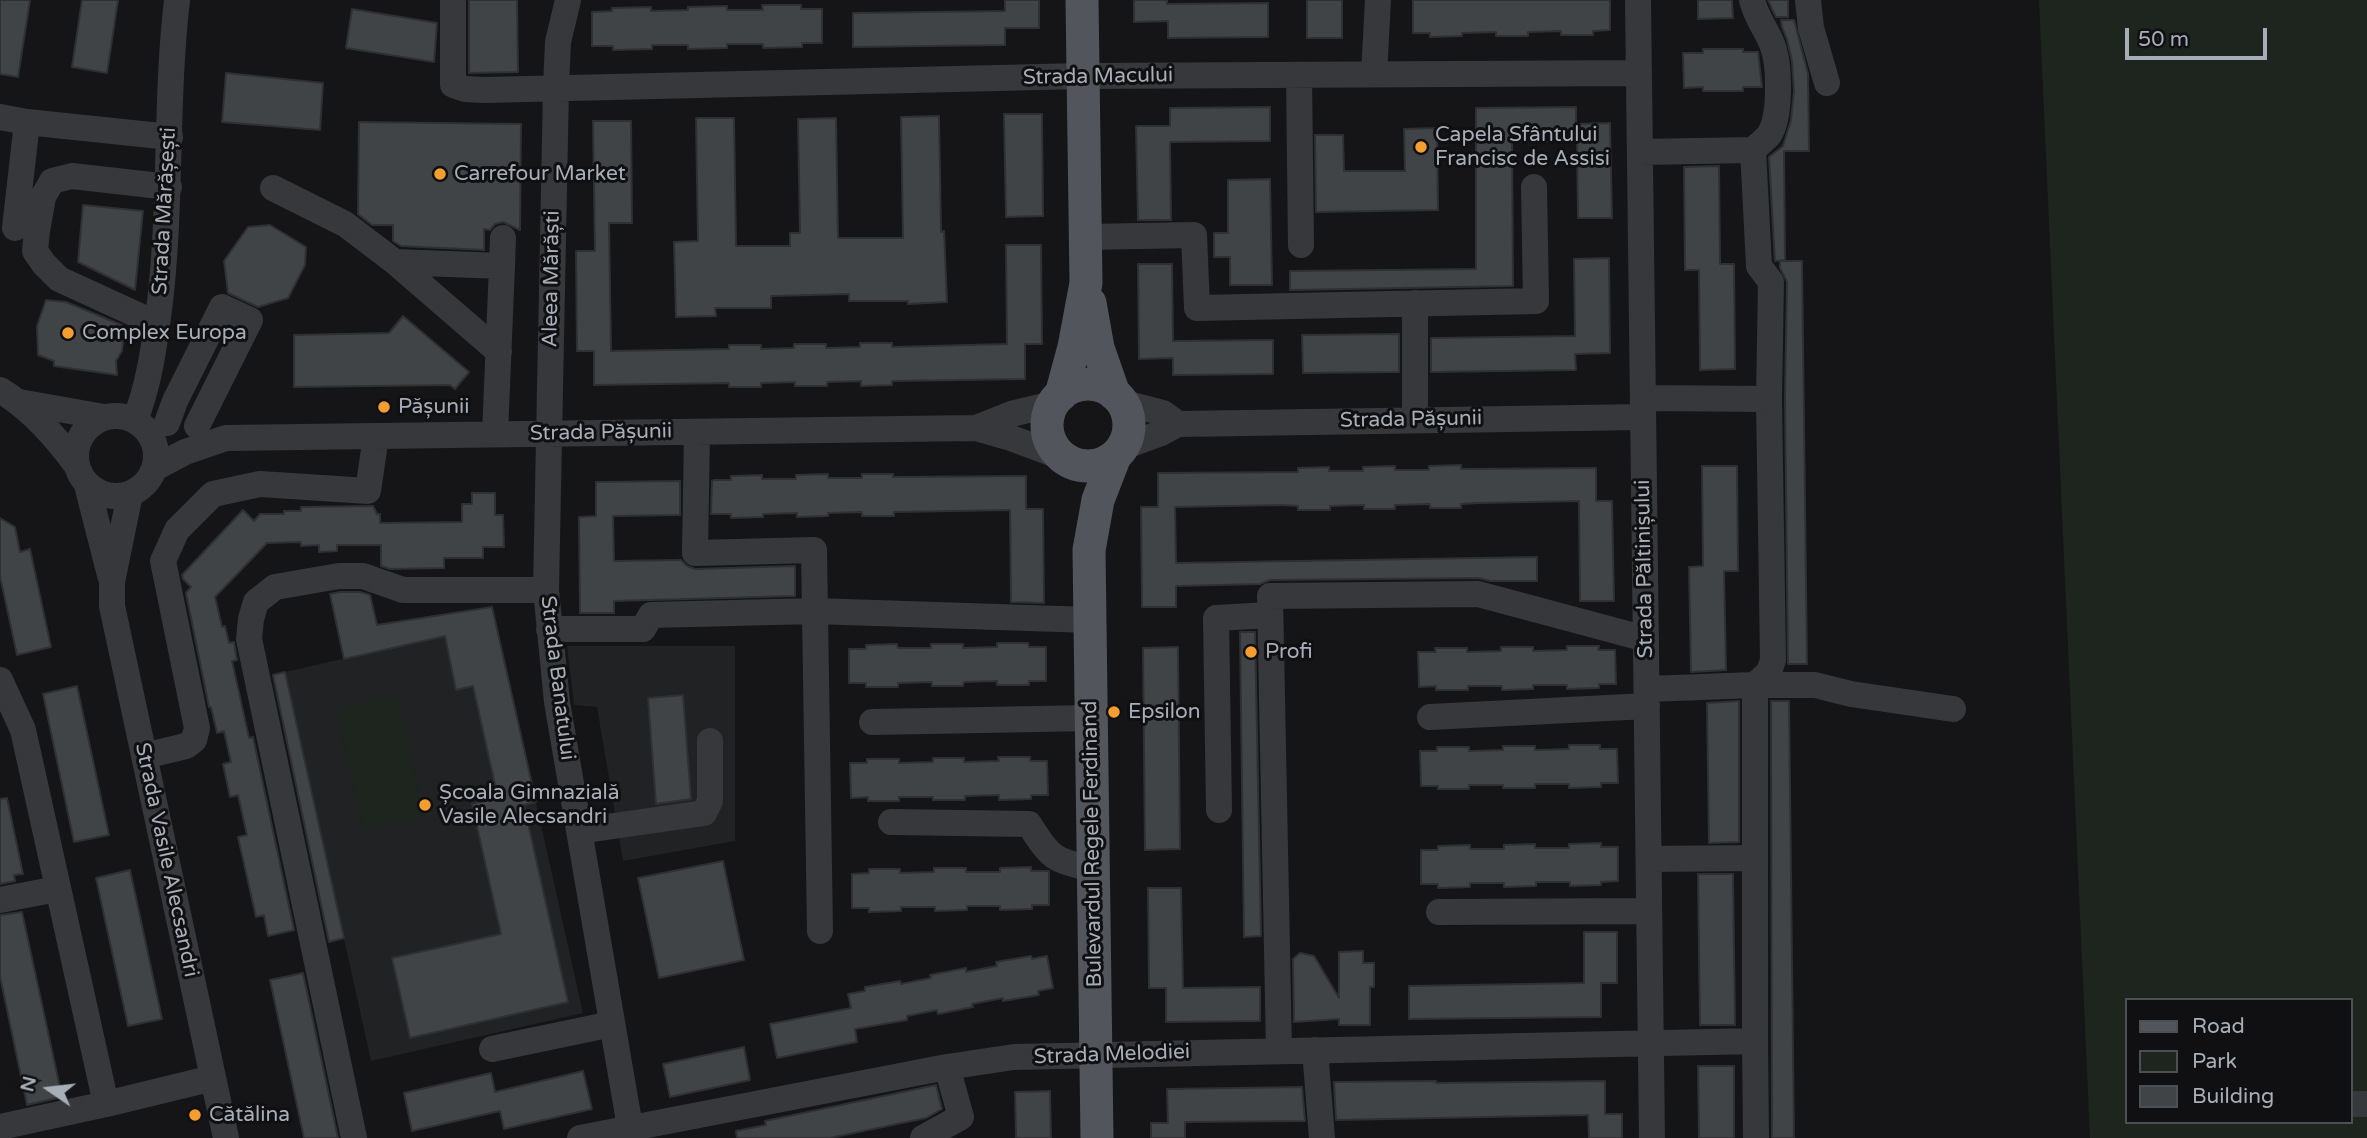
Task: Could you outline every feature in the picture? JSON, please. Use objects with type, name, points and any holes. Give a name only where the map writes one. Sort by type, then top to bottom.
[{"type":"main road","points":[[1082,0],[1086,284],[1098,348],[1118,398],[1127,413],[1129,424],[1127,436],[1119,451],[1094,466],[1083,466],[1066,460],[1054,448],[1047,426],[1074,347],[1086,284]]},
{"type":"main road","points":[[1057,400],[1081,385],[1104,388],[1118,398]]},
{"type":"main road","name":"Bulevardul Regele Ferdinand","points":[[1097,1138],[1089,550],[1098,500],[1119,451]]},
{"type":"main road","name":"Bulevardul Regele Ferdinand","points":[[1066,460],[1089,550]]},
{"type":"street","name":"Strada Mărășești","points":[[148,422],[142,402],[157,324],[164,268],[172,55],[177,0]]},
{"type":"street","name":"Strada Macului","points":[[453,0],[453,85],[465,89],[1083,76],[1639,73]]},
{"type":"street","name":"Aleea Mărăști","points":[[549,434],[556,87],[558,42],[568,0]]},
{"type":"street","points":[[1374,74],[1378,0]]},
{"type":"street","name":"Strada Păltinișului","points":[[1638,0],[1652,1138]]},
{"type":"street","points":[[1640,152],[1753,150],[1769,135],[1776,116],[1778,72],[1772,44],[1752,0]]},
{"type":"street","points":[[1808,0],[1811,28],[1827,83]]},
{"type":"street","points":[[1300,75],[1301,244]]},
{"type":"street","points":[[0,117],[170,137]]},
{"type":"street","points":[[15,228],[27,122]]},
{"type":"street","points":[[1753,150],[1759,266],[1771,282],[1769,399],[1773,660],[1769,671],[1755,685],[1756,1138]]},
{"type":"street","points":[[157,324],[59,279],[35,251],[43,197],[52,181],[72,176],[169,187]]},
{"type":"street","points":[[1086,237],[1194,235],[1197,308],[1536,301],[1534,187]]},
{"type":"street","points":[[273,188],[345,224],[395,262],[499,352]]},
{"type":"street","points":[[495,434],[503,238]]},
{"type":"street","points":[[395,262],[502,266]]},
{"type":"street","points":[[1415,303],[1415,420]]},
{"type":"street","points":[[148,422],[175,401],[222,307],[250,320],[197,426]]},
{"type":"street","name":"Strada Vasile Alecsandri","points":[[10,396],[104,417]]},
{"type":"street","name":"Strada Vasile Alecsandri","points":[[10,396],[60,443],[82,476],[112,582]]},
{"type":"street","name":"Strada Pășunii","points":[[1118,398],[1163,413],[1178,424]]},
{"type":"street","name":"Strada Pășunii","points":[[1119,451],[1178,424],[1415,420],[1769,399]]},
{"type":"street","name":"Strada Pășunii","points":[[976,428],[1057,400]]},
{"type":"street","points":[[124,416],[148,422],[155,446],[155,468],[141,488],[119,497],[107,496],[82,476],[75,456],[80,436],[94,422],[104,417],[124,416]]},
{"type":"street","name":"Strada Pășunii","points":[[148,422],[197,426],[226,438]]},
{"type":"street","name":"Strada Pășunii","points":[[155,468],[185,452],[226,438],[976,428],[1012,438],[1066,460]]},
{"type":"street","points":[[697,432],[695,553],[814,550],[820,931]]},
{"type":"street","name":"Strada Banatului","points":[[549,434],[545,590],[556,702],[628,1131]]},
{"type":"street","points":[[144,756],[186,746],[194,740],[197,728],[163,561],[177,530],[214,494],[260,484],[368,491],[376,436]]},
{"type":"street","name":"Strada Vasile Alecsandri","points":[[130,494],[112,582],[112,606],[226,1138]]},
{"type":"street","points":[[354,1138],[249,639],[251,619],[257,602],[275,587],[339,576],[363,576],[403,590],[545,590]]},
{"type":"street","points":[[1279,1051],[1270,596],[1478,594],[1646,639]]},
{"type":"street","points":[[549,629],[643,629],[650,615],[814,611],[1090,620]]},
{"type":"street","points":[[1219,810],[1216,618],[1270,615]]},
{"type":"street","points":[[0,680],[23,730],[106,1104]]},
{"type":"street","points":[[1430,717],[1755,685],[1815,685],[1852,694],[1953,709]]},
{"type":"street","points":[[872,722],[1092,718]]},
{"type":"street","points":[[579,831],[704,813],[710,801],[710,741]]},
{"type":"street","points":[[891,822],[1028,824],[1045,849],[1057,860],[1093,869]]},
{"type":"street","points":[[1649,859],[1754,858]]},
{"type":"street","points":[[0,900],[57,889]]},
{"type":"street","points":[[1440,912],[1649,911]]},
{"type":"street","points":[[492,1049],[612,1024]]},
{"type":"street","name":"Strada Melodiei","points":[[580,1138],[628,1131],[947,1067],[1014,1057],[1755,1041]]},
{"type":"street","points":[[1315,1050],[1322,1138]]},
{"type":"street","points":[[923,1138],[961,1117],[947,1067]]},
{"type":"street","points":[[0,1127],[213,1078]]},
{"type":"shaded area","name":"Școala Gimnazială Vasile Alecsandri","points":[[496,624],[583,1013],[371,1061],[285,672]]},
{"type":"shaded area","points":[[567,646],[735,646],[735,841],[623,861],[597,707],[574,705]]},
{"type":"green space","points":[[2039,0],[2367,0],[2367,1138],[2090,1138]]},
{"type":"green space","points":[[397,696],[424,816],[363,830],[336,709]]},
{"type":"building","points":[[0,0],[30,0],[18,77],[0,74]]},
{"type":"building","points":[[82,0],[118,0],[107,73],[72,67]]},
{"type":"building","points":[[469,0],[517,0],[518,72],[469,73]]},
{"type":"building","points":[[1005,0],[1039,0],[1039,28],[1005,28],[1005,45],[853,47],[853,13],[1005,11]]},
{"type":"building","points":[[1134,0],[1167,0],[1167,4],[1268,3],[1268,37],[1168,38],[1168,21],[1134,22]]},
{"type":"building","points":[[1307,0],[1342,0],[1342,38],[1307,38]]},
{"type":"building","points":[[1413,0],[1610,0],[1610,30],[1593,31],[1593,35],[1561,35],[1561,31],[1528,32],[1528,36],[1496,36],[1496,32],[1430,37],[1430,33],[1413,33]]},
{"type":"building","points":[[1698,0],[1732,0],[1733,18],[1698,19]]},
{"type":"building","points":[[1768,0],[1788,0],[1788,17],[1776,17]]},
{"type":"building","points":[[762,5],[801,5],[801,9],[822,9],[822,43],[802,43],[802,47],[763,48],[763,44],[727,44],[727,48],[688,49],[688,45],[652,45],[652,49],[613,50],[613,46],[592,46],[592,12],[612,11],[612,8],[651,7],[651,11],[727,6],[727,10],[763,10]]},
{"type":"building","points":[[352,9],[437,23],[434,62],[346,48]]},
{"type":"building","points":[[1781,20],[1794,20],[1808,74],[1809,151],[1784,151],[1785,260],[1775,261],[1769,157],[1783,146],[1791,120],[1794,91],[1792,61]]},
{"type":"building","points":[[1703,49],[1743,49],[1743,52],[1758,52],[1762,87],[1743,87],[1743,91],[1684,88],[1683,53],[1703,53]]},
{"type":"building","points":[[226,73],[323,83],[320,130],[222,122]]},
{"type":"building","points":[[1270,107],[1270,141],[1170,142],[1171,220],[1138,220],[1136,126],[1170,126],[1170,108]]},
{"type":"building","points":[[1576,107],[1576,124],[1610,123],[1612,218],[1578,218],[1577,141],[1512,142],[1513,286],[1290,290],[1290,271],[1476,269],[1476,108]]},
{"type":"building","points":[[1004,114],[1042,114],[1043,216],[1006,217]]},
{"type":"building","points":[[939,116],[941,232],[944,231],[947,302],[908,304],[908,301],[849,301],[849,294],[771,296],[771,308],[715,308],[716,316],[676,317],[674,242],[698,241],[696,118],[734,118],[736,246],[790,246],[790,233],[800,233],[798,119],[836,118],[838,238],[903,238],[901,117]]},
{"type":"building","points":[[593,121],[631,121],[632,223],[609,223],[611,351],[729,349],[729,345],[761,345],[761,349],[794,348],[794,344],[826,344],[826,348],[860,347],[860,343],[892,343],[892,347],[1007,344],[1006,245],[1041,245],[1042,344],[1025,344],[1025,379],[892,381],[892,385],[861,386],[861,381],[827,382],[827,386],[795,386],[795,382],[761,383],[761,387],[729,387],[729,383],[594,385],[594,351],[577,351],[576,251],[595,251]]},
{"type":"building","name":"Carrefour Market","points":[[359,122],[521,124],[520,230],[503,222],[495,224],[490,230],[484,229],[484,250],[401,246],[393,241],[393,225],[372,225],[358,214]]},
{"type":"building","points":[[1437,128],[1438,210],[1316,212],[1315,135],[1343,135],[1344,171],[1405,171],[1404,129]]},
{"type":"building","points":[[1719,166],[1720,264],[1734,264],[1735,369],[1700,370],[1699,270],[1685,270],[1684,167]]},
{"type":"building","points":[[1270,179],[1272,285],[1230,285],[1230,257],[1214,257],[1214,233],[1228,233],[1228,180]]},
{"type":"building","points":[[83,205],[143,211],[135,290],[78,262]]},
{"type":"building","points":[[270,225],[306,247],[305,265],[288,298],[258,307],[228,293],[224,261],[248,227]]},
{"type":"building","points":[[1609,258],[1610,353],[1575,354],[1576,370],[1431,372],[1431,338],[1575,336],[1574,259]]},
{"type":"building","points":[[1780,261],[1802,261],[1807,664],[1788,664],[1785,399],[1787,282],[1780,268]]},
{"type":"building","points":[[1138,264],[1172,264],[1173,341],[1273,340],[1273,374],[1173,375],[1173,358],[1139,359]]},
{"type":"building","points":[[46,300],[66,302],[124,326],[118,334],[123,342],[122,351],[116,361],[117,375],[54,366],[54,361],[38,355],[37,326]]},
{"type":"building","points":[[403,316],[469,372],[455,389],[450,385],[294,387],[294,335],[389,333]]},
{"type":"building","points":[[1399,334],[1399,372],[1303,373],[1302,335]]},
{"type":"building","points":[[1461,465],[1461,469],[1596,468],[1596,501],[1612,501],[1614,601],[1580,601],[1579,501],[1461,504],[1461,508],[1430,508],[1430,504],[1395,505],[1395,509],[1364,509],[1364,505],[1330,506],[1330,510],[1298,510],[1298,506],[1281,505],[1175,507],[1176,563],[1537,557],[1537,581],[1491,581],[1478,578],[1270,580],[1260,584],[1176,586],[1176,607],[1142,607],[1141,507],[1158,507],[1158,473],[1298,472],[1298,468],[1329,467],[1329,471],[1363,471],[1363,467],[1395,466],[1395,470],[1429,470],[1429,466]]},
{"type":"building","points":[[1702,466],[1737,466],[1738,571],[1724,571],[1726,670],[1691,672],[1689,567],[1703,566]]},
{"type":"building","points":[[828,474],[828,478],[862,478],[862,474],[893,474],[893,477],[1026,476],[1026,509],[1043,509],[1044,603],[1011,602],[1010,510],[894,512],[894,516],[862,516],[862,512],[797,517],[797,513],[763,514],[763,517],[731,518],[731,514],[711,514],[714,480],[731,480],[731,476],[762,475],[762,479],[796,479],[796,475]]},
{"type":"building","points":[[680,481],[680,515],[613,516],[614,561],[681,560],[695,569],[795,566],[795,596],[614,601],[614,613],[580,613],[579,517],[596,516],[596,482]]},
{"type":"building","points":[[472,493],[495,493],[495,515],[503,515],[504,547],[483,547],[483,558],[444,558],[444,568],[390,569],[381,566],[381,545],[337,545],[337,551],[319,552],[319,545],[301,546],[301,542],[267,543],[215,597],[222,627],[225,626],[229,643],[234,642],[237,660],[232,661],[249,738],[253,737],[294,930],[268,936],[264,915],[256,917],[238,837],[247,835],[238,795],[230,797],[223,764],[231,762],[224,731],[217,733],[209,707],[186,593],[191,587],[182,575],[243,510],[254,521],[260,514],[284,514],[284,511],[301,511],[301,507],[373,506],[377,514],[380,514],[380,523],[462,522],[462,504],[472,504]]},
{"type":"building","points":[[0,518],[15,527],[20,552],[30,549],[51,647],[17,655],[0,576]]},
{"type":"building","points":[[340,592],[370,595],[377,625],[492,607],[536,802],[524,805],[568,1002],[410,1038],[392,958],[501,934],[472,804],[498,798],[473,686],[456,690],[445,636],[344,659],[330,594]]},
{"type":"building","points":[[1240,632],[1255,632],[1261,936],[1244,937]]},
{"type":"building","points":[[997,643],[1028,643],[1029,647],[1046,647],[1046,681],[1029,681],[1029,685],[997,685],[997,681],[964,682],[963,686],[932,686],[932,682],[898,683],[898,687],[866,687],[866,683],[849,683],[849,649],[866,649],[866,645],[897,644],[898,648],[931,648],[931,644],[963,644],[963,648],[997,647]]},
{"type":"building","points":[[1567,646],[1599,646],[1598,650],[1615,650],[1616,684],[1599,684],[1599,688],[1567,689],[1567,685],[1533,685],[1533,689],[1502,690],[1502,686],[1468,686],[1468,690],[1419,687],[1418,652],[1436,652],[1435,648],[1467,648],[1467,652],[1501,651],[1501,647],[1533,647],[1533,651],[1567,650]]},
{"type":"building","points":[[1178,647],[1180,849],[1145,850],[1143,648]]},
{"type":"building","points":[[285,672],[344,938],[329,942],[273,675]]},
{"type":"building","points":[[77,686],[109,835],[74,842],[43,694]]},
{"type":"building","points":[[683,695],[691,799],[656,804],[648,698]]},
{"type":"building","points":[[1739,701],[1739,842],[1709,843],[1707,703]]},
{"type":"building","points":[[1771,701],[1789,701],[1794,1138],[1772,1138]]},
{"type":"building","points":[[1569,745],[1600,745],[1600,749],[1617,749],[1618,783],[1601,783],[1601,787],[1569,788],[1569,784],[1535,784],[1535,788],[1469,785],[1469,789],[1421,786],[1420,751],[1437,751],[1437,747],[1469,747],[1469,751],[1503,750],[1503,746],[1535,746],[1535,750],[1569,749]]},
{"type":"building","points":[[998,757],[1030,757],[1030,761],[1047,761],[1048,795],[1031,795],[1031,799],[999,800],[999,795],[965,796],[965,800],[899,797],[899,801],[868,801],[868,797],[851,798],[850,763],[867,763],[867,759],[899,759],[899,763],[933,762],[933,758],[964,758],[964,762],[999,761]]},
{"type":"building","points":[[7,798],[23,874],[14,875],[15,881],[0,884],[0,799]]},
{"type":"building","points":[[1601,843],[1601,847],[1618,847],[1618,881],[1601,882],[1601,885],[1570,886],[1570,882],[1536,882],[1536,886],[1504,887],[1504,883],[1470,883],[1470,887],[1438,888],[1438,884],[1421,884],[1421,850],[1438,850],[1438,846],[1470,845],[1470,849],[1504,849],[1504,845],[1535,844],[1535,848],[1569,848],[1569,844]]},
{"type":"building","points":[[723,861],[744,960],[659,978],[638,878]]},
{"type":"building","points":[[1031,867],[1031,871],[1049,871],[1049,905],[1032,905],[1032,909],[1000,910],[1000,906],[967,906],[967,910],[935,911],[935,907],[901,907],[901,911],[869,912],[869,908],[852,908],[852,874],[869,873],[869,869],[900,869],[900,873],[934,872],[934,868],[1000,872],[1000,868]]},
{"type":"building","points":[[130,870],[162,1019],[128,1026],[96,878]]},
{"type":"building","points":[[1698,874],[1733,874],[1735,1025],[1700,1025]]},
{"type":"building","points":[[1148,888],[1181,888],[1183,988],[1260,987],[1260,1021],[1166,1022],[1166,988],[1149,988]]},
{"type":"building","points":[[22,912],[62,1097],[27,1105],[0,976],[0,915]]},
{"type":"building","points":[[1584,932],[1617,932],[1617,983],[1601,983],[1601,1017],[1409,1019],[1409,986],[1584,983]]},
{"type":"building","points":[[1363,951],[1363,963],[1374,963],[1374,987],[1370,987],[1370,1025],[1339,1025],[1339,1019],[1294,1022],[1293,959],[1300,953],[1314,956],[1339,998],[1339,952]]},
{"type":"building","points":[[1031,956],[1032,959],[1047,956],[1053,988],[1038,991],[1039,995],[1003,1001],[1003,998],[938,1014],[937,1010],[907,1016],[907,1020],[855,1029],[857,1042],[777,1058],[770,1024],[851,1008],[848,994],[865,991],[865,987],[900,981],[901,984],[966,968],[966,972],[997,966],[996,962]]},
{"type":"building","points":[[303,973],[338,1138],[304,1138],[270,980]]},
{"type":"building","points":[[744,1047],[750,1080],[670,1097],[663,1064]]},
{"type":"building","points":[[1698,1066],[1734,1066],[1734,1138],[1699,1138]]},
{"type":"building","points":[[583,1071],[592,1109],[504,1129],[500,1111],[412,1131],[404,1093],[491,1073],[495,1092]]},
{"type":"building","points":[[1605,1081],[1605,1114],[1622,1114],[1622,1138],[1589,1138],[1588,1115],[1336,1120],[1334,1082]]},
{"type":"building","points":[[936,1085],[942,1109],[926,1118],[830,1138],[737,1138],[736,1131],[766,1125],[765,1121]]},
{"type":"building","points":[[1302,1087],[1305,1121],[1185,1122],[1185,1138],[1151,1138],[1151,1123],[1168,1123],[1167,1089]]},
{"type":"building","points":[[1050,1091],[1051,1138],[1016,1138],[1015,1092]]},
{"type":"place","name":"Capela Sfântului Francisc de Assisi","points":[[1421,147]]},
{"type":"place","name":"Carrefour Market","points":[[440,174]]},
{"type":"place","name":"Complex Europa","points":[[68,333]]},
{"type":"place","name":"Pășunii","points":[[384,407]]},
{"type":"place","name":"Profi","points":[[1251,652]]},
{"type":"place","name":"Epsilon","points":[[1114,712]]},
{"type":"place","name":"Școala Gimnazială Vasile Alecsandri","points":[[425,805]]},
{"type":"place","name":"Cătălina","points":[[195,1115]]}]
